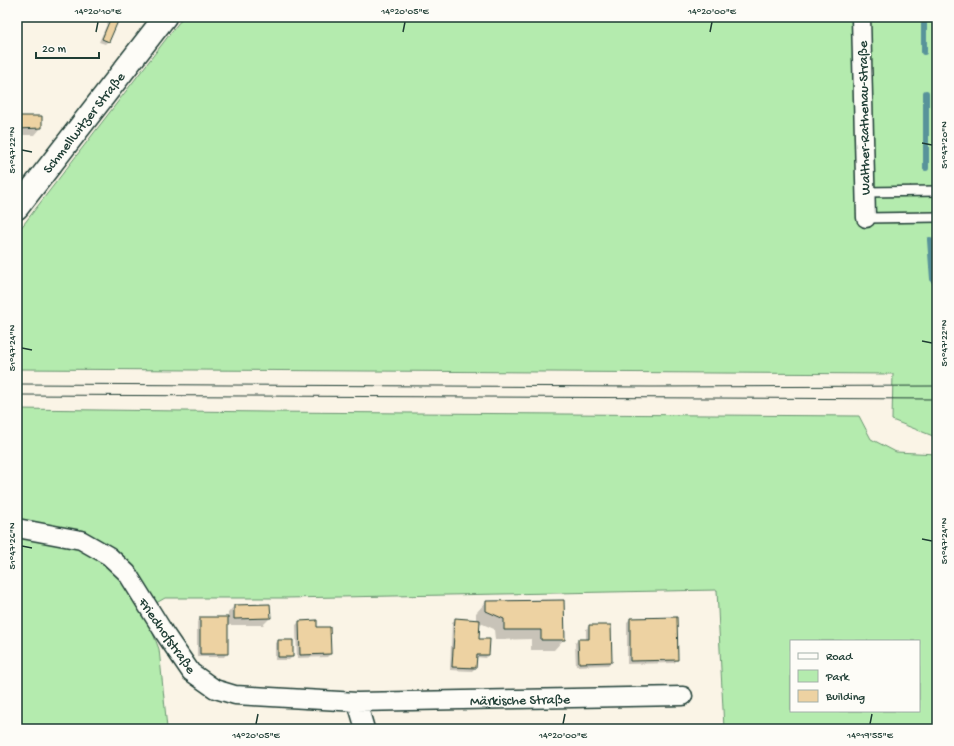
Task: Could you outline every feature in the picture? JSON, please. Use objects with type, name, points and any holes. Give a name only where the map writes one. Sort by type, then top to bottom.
[{"type":"street","name":"Schmellwitzer Straße","points":[[17,208],[165,17]]},
{"type":"street","name":"Walther-Rathenau-Straße","points":[[861,17],[866,218]]},
{"type":"street","name":"Friedhofstraße","points":[[17,528],[81,540],[109,556],[127,573],[165,634],[191,672],[215,689],[236,695],[357,702]]},
{"type":"street","name":"Märkische Straße","points":[[357,702],[683,696]]},
{"type":"street","points":[[357,702],[365,729]]},
{"type":"lane","points":[[865,192],[937,191]]},
{"type":"lane","points":[[866,218],[937,217]]},
{"type":"green space","points":[[183,17],[936,17],[937,436],[933,436],[892,420],[893,374],[17,369],[17,233]]},
{"type":"green space","points":[[17,409],[859,416],[871,439],[896,452],[937,454],[937,729],[724,729],[717,590],[286,598],[165,598],[144,610],[159,649],[167,728],[17,729]]},
{"type":"building","points":[[17,17],[20,17],[18,53],[17,53]]},
{"type":"building","points":[[111,17],[119,19],[109,42],[102,39]]},
{"type":"building","points":[[17,116],[42,116],[42,128],[17,129]]},
{"type":"building","points":[[564,600],[565,640],[541,640],[541,630],[504,630],[504,619],[486,611],[486,601]]},
{"type":"building","points":[[270,604],[271,618],[234,619],[234,605]]},
{"type":"building","points":[[200,617],[228,617],[228,654],[200,654]]},
{"type":"building","points":[[677,617],[678,660],[630,661],[630,618]]},
{"type":"building","points":[[455,618],[480,620],[479,639],[490,639],[489,655],[477,655],[476,668],[452,667]]},
{"type":"building","points":[[317,620],[317,627],[330,627],[331,654],[300,655],[299,621]]},
{"type":"building","points":[[589,625],[611,625],[612,662],[579,663],[578,639],[589,639]]},
{"type":"building","points":[[278,640],[293,640],[293,657],[278,657]]},
{"type":"building","points":[[655,727],[683,727],[683,729],[655,729]]},
{"type":"waterway","points":[[924,17],[924,52]]},
{"type":"waterway","points":[[926,93],[926,168]]},
{"type":"waterway","points":[[930,240],[933,279],[937,285]]},
{"type":"tram line","points":[[17,384],[650,387],[937,386]]},
{"type":"tram line","points":[[17,395],[937,399]]}]
